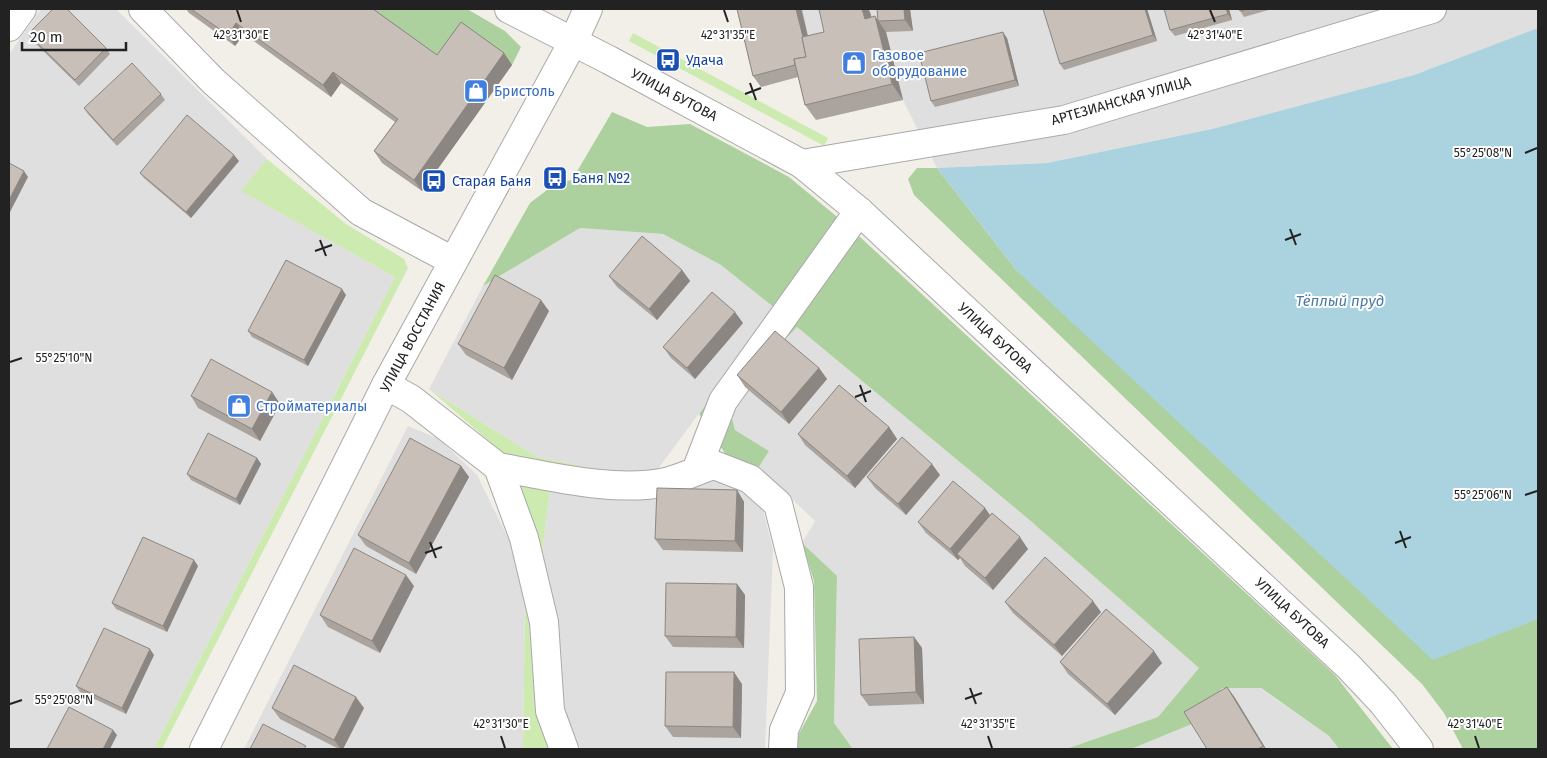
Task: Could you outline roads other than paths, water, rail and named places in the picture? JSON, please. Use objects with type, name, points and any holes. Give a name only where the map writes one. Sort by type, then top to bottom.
[{"type":"street","points":[[9,27],[22,9]]},
{"type":"street","points":[[143,9],[213,80],[360,212],[453,261]]},
{"type":"street","name":"УЛИЦА БУТОВА","points":[[509,9],[609,60],[802,164],[859,211],[1348,666],[1384,703],[1418,749]]},
{"type":"street","name":"УЛИЦА ВОССТАНИЯ","points":[[204,749],[386,385],[573,42],[588,9]]},
{"type":"street","name":"АРТЕЗИАНСКАЯ УЛИЦА","points":[[802,164],[1064,120],[1432,9]]},
{"type":"street","points":[[696,471],[723,401],[859,211]]},
{"type":"street","points":[[386,385],[411,399],[498,467],[620,486],[666,482],[714,465],[750,479],[778,504],[799,596],[800,693],[784,730],[783,749]]},
{"type":"street","points":[[498,467],[524,538],[544,622],[550,710],[564,749]]},
{"type":"water","name":"Тёплый пруд","points":[[1538,28],[1538,619],[1433,660],[1017,271],[937,168],[1047,163],[1212,129],[1414,75]]},
{"type":"place","name":"Удача","points":[[668,60]]},
{"type":"place","name":"Газовое оборудование","points":[[854,63]]},
{"type":"place","name":"Бристоль","points":[[476,91]]},
{"type":"place","name":"Баня №2","points":[[555,178]]},
{"type":"place","name":"Старая Баня","points":[[434,181]]},
{"type":"place","name":"Стройматериалы","points":[[239,406]]}]
